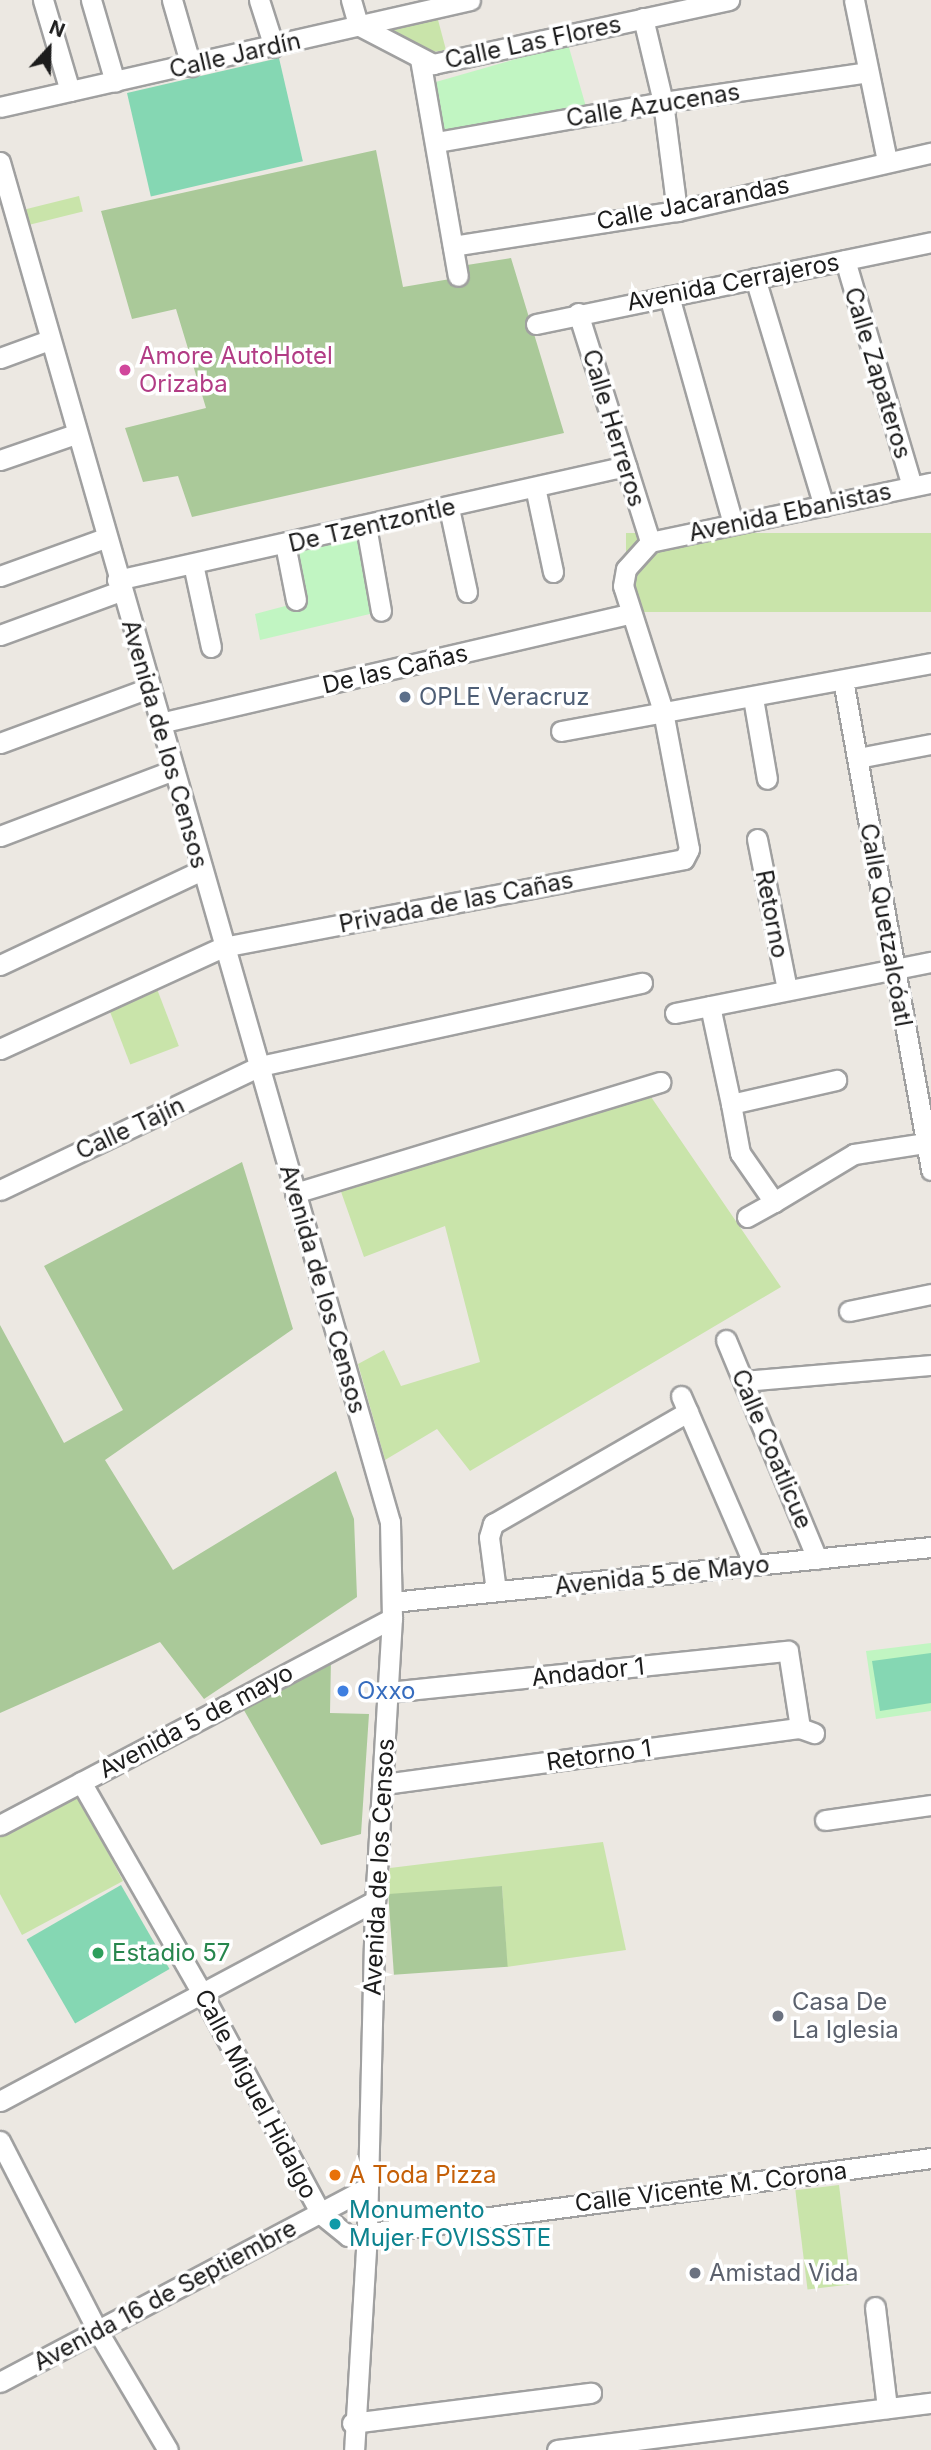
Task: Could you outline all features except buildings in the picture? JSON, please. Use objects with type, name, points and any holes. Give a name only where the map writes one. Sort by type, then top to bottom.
[{"type":"street","points":[[43,0],[70,91]]},
{"type":"street","points":[[91,0],[115,82]]},
{"type":"street","points":[[172,0],[191,66]]},
{"type":"street","points":[[259,0],[274,47]]},
{"type":"street","points":[[351,0],[358,25],[420,59],[437,142],[458,276]]},
{"type":"street","name":"Calle Jardín","points":[[0,107],[274,47],[440,3],[470,0]]},
{"type":"street","name":"Calle Las Flores","points":[[420,59],[433,64],[729,0]]},
{"type":"street","points":[[854,0],[887,161]]},
{"type":"street","points":[[643,18],[663,102],[677,211]]},
{"type":"street","name":"Calle Azucenas","points":[[437,142],[663,102],[868,72]]},
{"type":"street","name":"Calle Jacarandas","points":[[453,246],[677,211],[931,153]]},
{"type":"street","name":"Avenida de los Censos","points":[[0,162],[75,434],[390,1522],[392,1610],[384,1784],[374,1901],[367,2233],[352,2423],[354,2450]]},
{"type":"street","name":"Avenida Cerrajeros","points":[[536,324],[578,313],[931,242]]},
{"type":"street","name":"Calle Zapateros","points":[[845,260],[922,485]]},
{"type":"street","points":[[755,278],[824,506]]},
{"type":"street","points":[[669,296],[733,523]]},
{"type":"street","name":"Calle Herreros","points":[[578,313],[650,542]]},
{"type":"street","points":[[0,358],[49,340]]},
{"type":"street","points":[[0,460],[75,434]]},
{"type":"street","name":"De Tzentzontle","points":[[0,635],[119,585],[193,564],[626,466]]},
{"type":"street","name":"Avenida Ebanistas","points":[[650,542],[922,485]]},
{"type":"street","points":[[536,487],[553,572]]},
{"type":"street","points":[[449,508],[467,592]]},
{"type":"street","points":[[366,526],[381,611]]},
{"type":"street","points":[[0,576],[105,538]]},
{"type":"street","points":[[650,542],[626,569],[623,586],[663,711]]},
{"type":"street","points":[[285,544],[296,600]]},
{"type":"street","points":[[193,564],[211,647]]},
{"type":"street","name":"De las Cañas","points":[[160,723],[630,614]]},
{"type":"street","points":[[561,731],[663,711],[753,698],[931,663]]},
{"type":"street","name":"Calle Quetzalcóatl","points":[[843,680],[924,1143],[931,1170]]},
{"type":"street","points":[[0,743],[149,688]]},
{"type":"street","points":[[753,698],[767,779]]},
{"type":"street","name":"Privada de las Cañas","points":[[0,1049],[223,947],[684,859],[688,854],[663,711]]},
{"type":"street","points":[[858,758],[931,744]]},
{"type":"street","points":[[0,836],[174,771]]},
{"type":"street","name":"Retorno","points":[[757,839],[787,989]]},
{"type":"street","points":[[0,965],[202,870]]},
{"type":"street","name":"Retorno","points":[[675,1013],[931,962]]},
{"type":"street","name":"Calle Tajín","points":[[0,1190],[260,1066],[642,983]]},
{"type":"street","points":[[710,1006],[740,1153],[774,1202]]},
{"type":"street","points":[[731,1104],[836,1080]]},
{"type":"street","points":[[295,1193],[660,1082]]},
{"type":"street","points":[[747,1217],[854,1154],[924,1143]]},
{"type":"street","points":[[849,1311],[931,1294]]},
{"type":"street","name":"Calle Coatlicue","points":[[726,1340],[817,1559]]},
{"type":"street","points":[[744,1381],[931,1365]]},
{"type":"street","points":[[496,1591],[489,1537],[494,1524],[684,1404],[754,1565]]},
{"type":"street","name":"Avenida 5 de Mayo","points":[[392,1610],[496,1591],[931,1547]]},
{"type":"street","name":"Avenida 5 de mayo","points":[[0,1825],[392,1610]]},
{"type":"street","name":"Andador 1","points":[[388,1692],[788,1651],[807,1730]]},
{"type":"street","name":"Retorno 1","points":[[384,1784],[807,1730]]},
{"type":"street","name":"Calle Miguel Hidalgo","points":[[81,1782],[202,1993],[321,2214],[348,2236],[367,2233]]},
{"type":"street","points":[[825,1819],[931,1805]]},
{"type":"street","points":[[0,2101],[374,1901]]},
{"type":"street","points":[[0,2141],[97,2329],[168,2450]]},
{"type":"street","name":"Calle Vicente M. Corona","points":[[367,2233],[931,2158]]},
{"type":"street","name":"Avenida 16 de Septiembre","points":[[0,2382],[366,2188]]},
{"type":"street","points":[[875,2307],[887,2408]]},
{"type":"street","points":[[352,2423],[591,2393]]},
{"type":"street","points":[[557,2450],[931,2403]]},
{"type":"green space","points":[[437,16],[446,50],[427,53],[380,32]]},
{"type":"green space","points":[[568,44],[586,106],[448,145],[431,83]]},
{"type":"green space","points":[[279,58],[303,161],[151,196],[127,93]]},
{"type":"green space","points":[[376,150],[403,287],[468,276],[467,265],[511,258],[564,433],[192,517],[178,476],[143,482],[125,428],[206,408],[176,309],[132,319],[101,211]]},
{"type":"green space","points":[[79,196],[83,212],[30,225],[26,209]]},
{"type":"green space","points":[[626,533],[931,533],[931,612],[626,612]]},
{"type":"green space","points":[[357,536],[374,613],[260,640],[255,614],[308,600],[297,549]]},
{"type":"green space","points":[[157,989],[179,1046],[130,1065],[108,1008]]},
{"type":"green space","points":[[647,1091],[781,1287],[470,1471],[437,1429],[385,1460],[358,1364],[384,1350],[401,1386],[480,1362],[445,1226],[364,1257],[339,1186]]},
{"type":"green space","points":[[242,1162],[293,1329],[105,1460],[173,1570],[336,1471],[354,1519],[357,1597],[204,1699],[160,1642],[0,1713],[0,1325],[64,1443],[123,1410],[44,1266]]},
{"type":"green space","points":[[931,1643],[931,1711],[876,1719],[866,1651]]},
{"type":"green space","points":[[931,1653],[931,1703],[880,1711],[872,1661]]},
{"type":"green space","points":[[331,1658],[330,1713],[369,1714],[361,1834],[321,1845],[241,1705]]},
{"type":"green space","points":[[77,1794],[123,1881],[22,1935],[0,1894],[0,1834]]},
{"type":"green space","points":[[603,1842],[626,1950],[507,1967],[502,1886],[389,1900],[390,1868]]},
{"type":"green space","name":"Estadio 57","points":[[121,1885],[170,1969],[75,2024],[27,1940]]},
{"type":"green space","points":[[502,1886],[508,1967],[394,1975],[388,1894]]},
{"type":"green space","points":[[839,2185],[851,2284],[808,2290],[795,2190]]},
{"type":"place","name":"Amore AutoHotel Orizaba","points":[[125,370]]},
{"type":"place","name":"OPLE Veracruz","points":[[405,697]]},
{"type":"place","name":"Oxxo","points":[[343,1691]]},
{"type":"place","name":"Estadio 57","points":[[98,1953]]},
{"type":"place","name":"Casa De La Iglesia","points":[[778,2016]]},
{"type":"place","name":"A Toda Pizza","points":[[335,2175]]},
{"type":"place","name":"Monumento Mujer FOVISSSTE","points":[[335,2224]]},
{"type":"place","name":"Amistad Vida","points":[[695,2273]]}]
